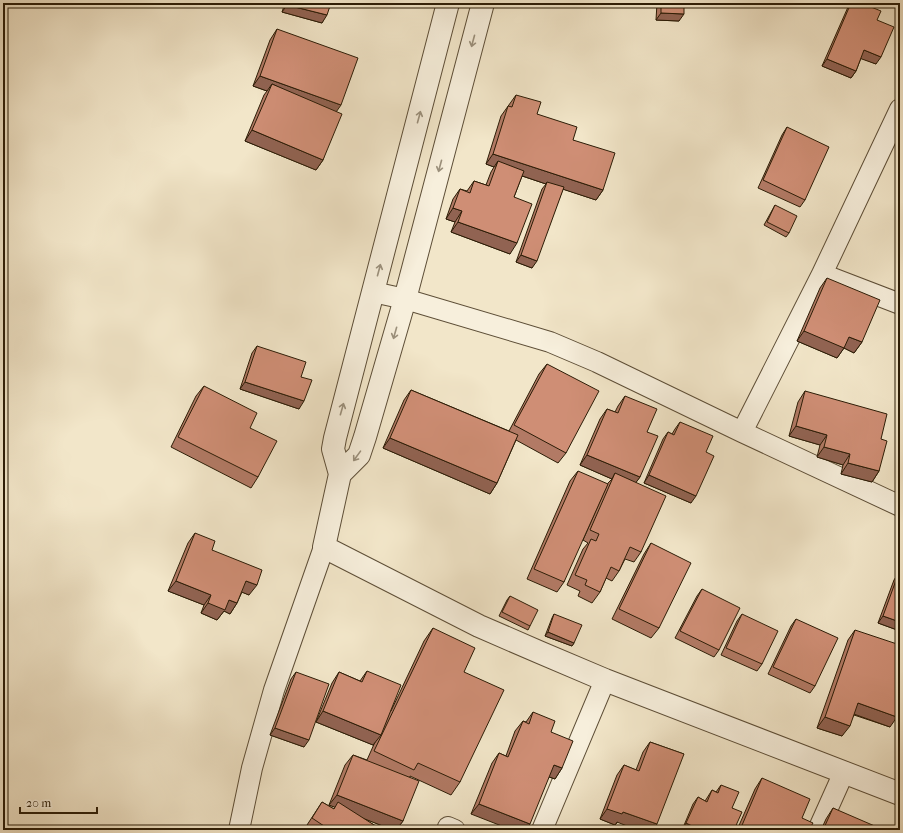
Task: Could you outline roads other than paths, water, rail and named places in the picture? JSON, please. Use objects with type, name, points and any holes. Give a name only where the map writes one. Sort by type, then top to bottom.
[{"type":"street","points":[[239,830],[252,768],[274,690],[324,547],[340,474],[333,449],[335,438],[448,3]]},
{"type":"street","points":[[340,474],[360,455],[405,299],[483,3]]},
{"type":"street","points":[[742,432],[822,274],[900,109]]},
{"type":"street","points":[[822,274],[900,304]]},
{"type":"street","points":[[373,292],[405,299],[550,342],[597,362],[900,506]]},
{"type":"street","points":[[324,547],[479,626],[605,680],[900,794]]},
{"type":"street","points":[[542,830],[605,680]]},
{"type":"street","points":[[818,830],[844,772]]}]
